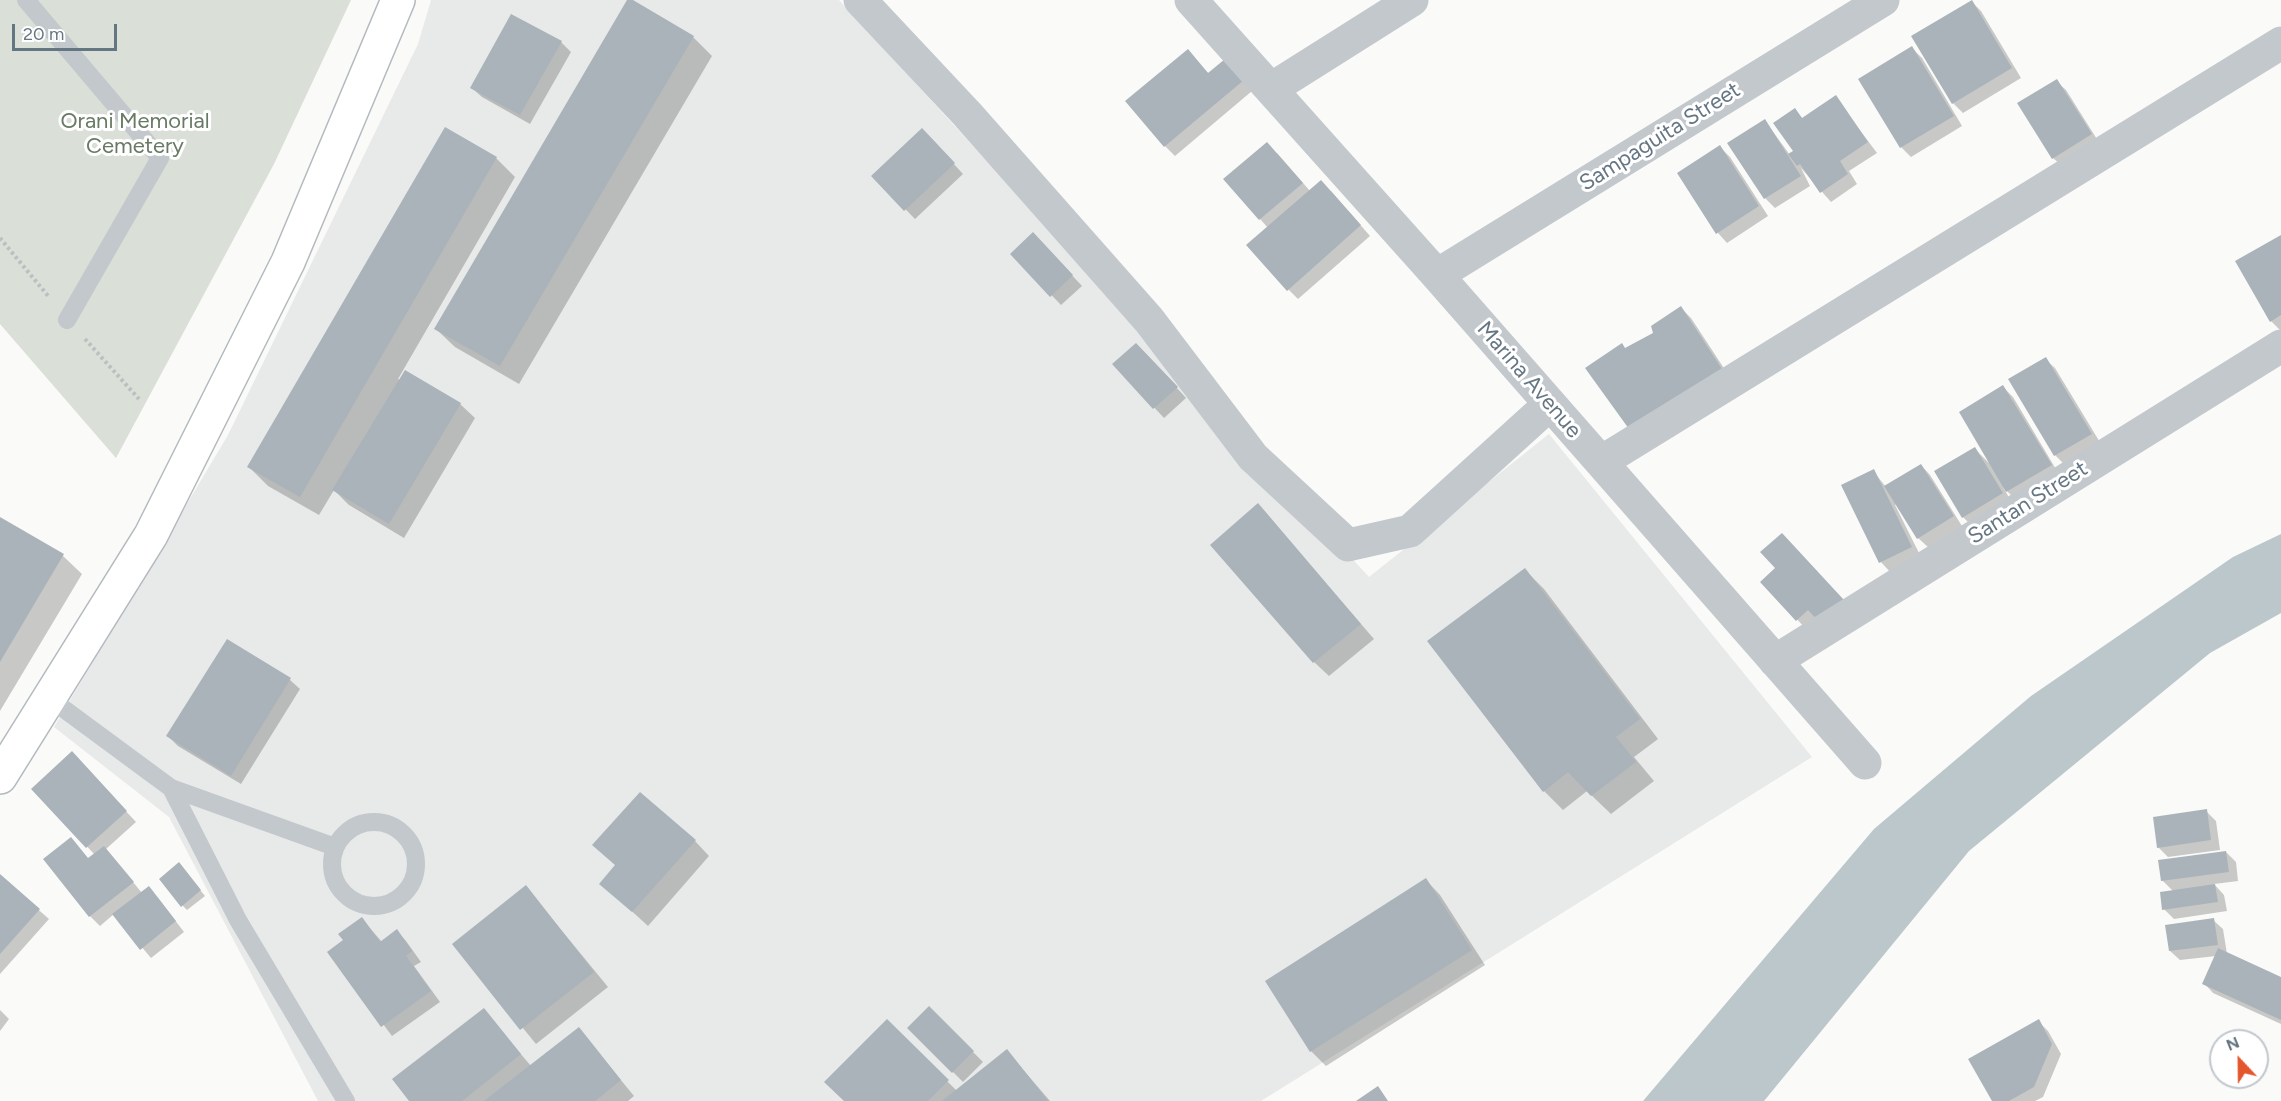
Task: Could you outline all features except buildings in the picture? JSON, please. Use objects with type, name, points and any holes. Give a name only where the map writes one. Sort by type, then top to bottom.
[{"type":"street","points":[[0,777],[151,535],[288,262],[398,0]]},
{"type":"street","points":[[860,0],[967,114],[1149,320],[1253,457],[1348,545],[1410,531],[1550,404]]},
{"type":"street","name":"Marina Avenue","points":[[1191,0],[1437,274],[1865,763]]},
{"type":"street","points":[[1271,89],[1412,0]]},
{"type":"street","name":"Sampaguita Street","points":[[1437,274],[1883,0]]},
{"type":"street","points":[[1601,462],[2281,43]]},
{"type":"street","name":"Santan Street","points":[[1775,661],[2281,346]]},
{"type":"lane","points":[[26,0],[160,158],[67,320]]},
{"type":"lane","points":[[49,698],[171,788],[335,847]]},
{"type":"lane","points":[[171,788],[238,920],[346,1101]]},
{"type":"lane","points":[[366,822],[393,825],[412,843],[417,871],[412,884],[403,896],[391,903],[376,906],[362,904],[350,898],[339,888],[333,875],[332,861],[335,847],[342,835],[366,822]]},
{"type":"shaded area","points":[[431,0],[839,0],[1369,577],[1549,434],[1812,757],[1261,1101],[318,1101],[169,817],[54,727],[228,435],[418,44]]},
{"type":"shaded area","points":[[2281,534],[2281,613],[2210,653],[1969,851],[1764,1101],[1643,1101],[1874,829],[2031,696],[2233,557]]},
{"type":"green space","name":"Orani Memorial Cemetery","points":[[0,0],[351,0],[274,164],[116,458],[0,324]]}]
